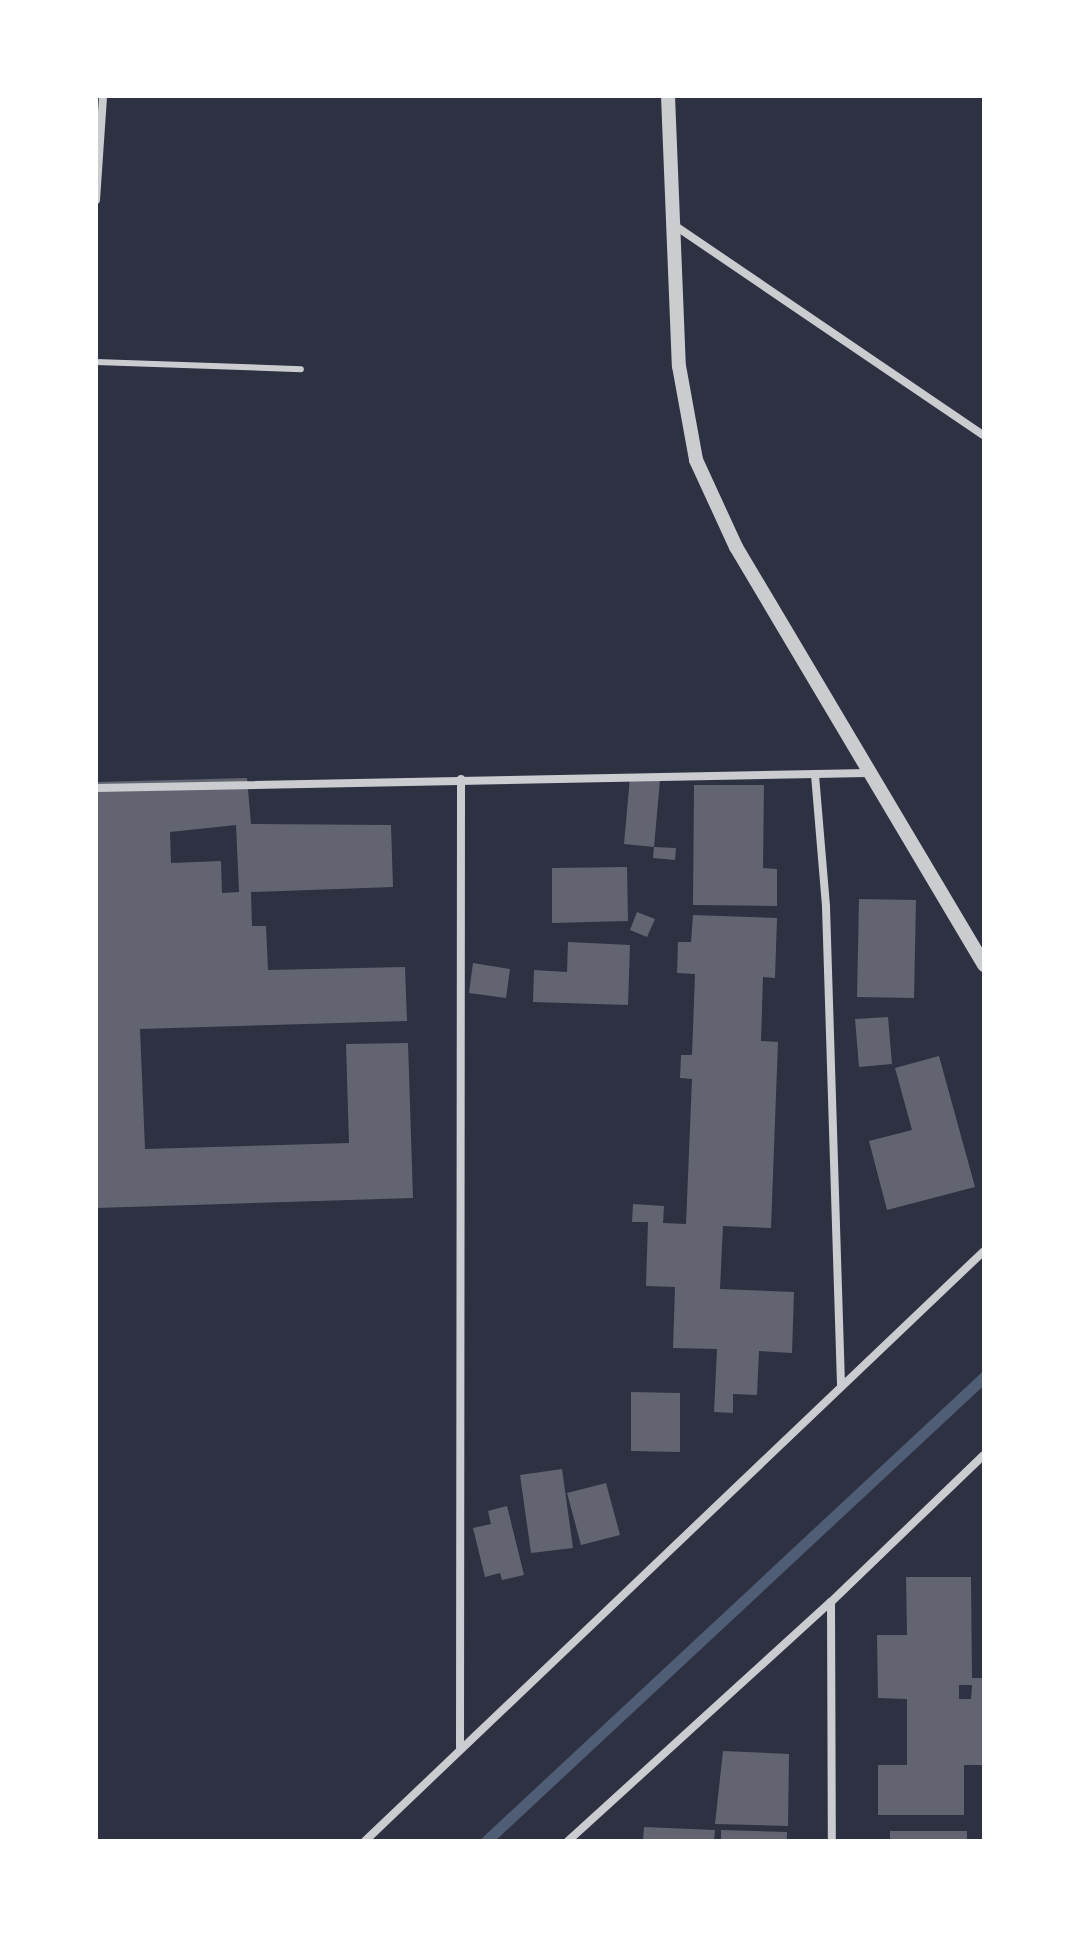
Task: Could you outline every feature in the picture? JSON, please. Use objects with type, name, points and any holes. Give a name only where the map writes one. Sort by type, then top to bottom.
[{"type":"street","points":[[96,200],[103,96]]},
{"type":"street","points":[[668,96],[679,366],[696,460],[736,547],[984,965]]},
{"type":"street","points":[[674,225],[984,436]]},
{"type":"street","points":[[96,788],[868,773]]},
{"type":"street","points":[[815,775],[826,907],[841,1384]]},
{"type":"street","points":[[460,1747],[461,779]]},
{"type":"street","points":[[365,1841],[460,1747],[984,1251]]},
{"type":"street","points":[[568,1841],[831,1602],[984,1455]]},
{"type":"street","points":[[831,1602],[832,1841]]},
{"type":"lane","points":[[96,362],[301,369]]},
{"type":"building","points":[[630,777],[660,780],[654,847],[624,844]]},
{"type":"building","points":[[247,778],[251,824],[391,825],[393,887],[251,892],[252,926],[266,926],[268,970],[405,967],[407,1021],[140,1029],[145,1149],[349,1143],[346,1044],[408,1043],[413,1198],[96,1208],[96,782]],"holes":[[[236,825],[239,892],[222,893],[221,861],[171,863],[170,832]]]},
{"type":"building","points":[[694,785],[764,785],[763,868],[777,869],[777,906],[693,905]]},
{"type":"building","points":[[654,847],[676,848],[675,860],[653,858]]},
{"type":"building","points":[[627,867],[628,921],[552,923],[552,868]]},
{"type":"building","points":[[859,899],[916,900],[914,998],[857,997]]},
{"type":"building","points":[[637,912],[655,919],[647,937],[630,930]]},
{"type":"building","points":[[693,915],[777,918],[775,978],[763,977],[761,1041],[778,1042],[771,1228],[723,1226],[720,1289],[794,1292],[792,1353],[759,1351],[757,1395],[733,1394],[733,1413],[714,1412],[717,1349],[673,1348],[675,1287],[646,1286],[648,1222],[632,1222],[633,1204],[664,1206],[663,1223],[686,1224],[692,1079],[680,1078],[681,1055],[692,1055],[695,974],[677,973],[678,942],[691,942]]},
{"type":"building","points":[[568,942],[630,945],[628,1005],[533,1002],[534,970],[567,972]]},
{"type":"building","points":[[473,963],[510,969],[506,998],[469,993]]},
{"type":"building","points":[[888,1017],[892,1064],[859,1067],[855,1019]]},
{"type":"building","points":[[939,1056],[975,1187],[887,1210],[869,1141],[912,1130],[895,1068]]},
{"type":"building","points":[[631,1392],[680,1393],[680,1452],[631,1451]]},
{"type":"building","points":[[562,1469],[573,1548],[531,1553],[520,1475]]},
{"type":"building","points":[[606,1483],[620,1535],[581,1545],[567,1493]]},
{"type":"building","points":[[507,1506],[524,1575],[502,1580],[500,1573],[485,1577],[473,1528],[491,1524],[488,1511]]},
{"type":"building","points":[[906,1577],[971,1577],[972,1678],[984,1678],[984,1765],[964,1765],[964,1815],[878,1815],[878,1765],[907,1765],[907,1699],[878,1698],[877,1635],[907,1635]],"holes":[[[959,1685],[972,1685],[971,1699],[959,1699]]]},
{"type":"building","points":[[723,1751],[789,1754],[788,1826],[715,1824]]},
{"type":"building","points":[[644,1827],[715,1830],[714,1841],[643,1841]]},
{"type":"building","points":[[721,1830],[787,1832],[787,1841],[721,1841]]},
{"type":"building","points":[[890,1831],[967,1831],[967,1841],[890,1841]]},
{"type":"waterway","points":[[486,1841],[984,1377]]}]
